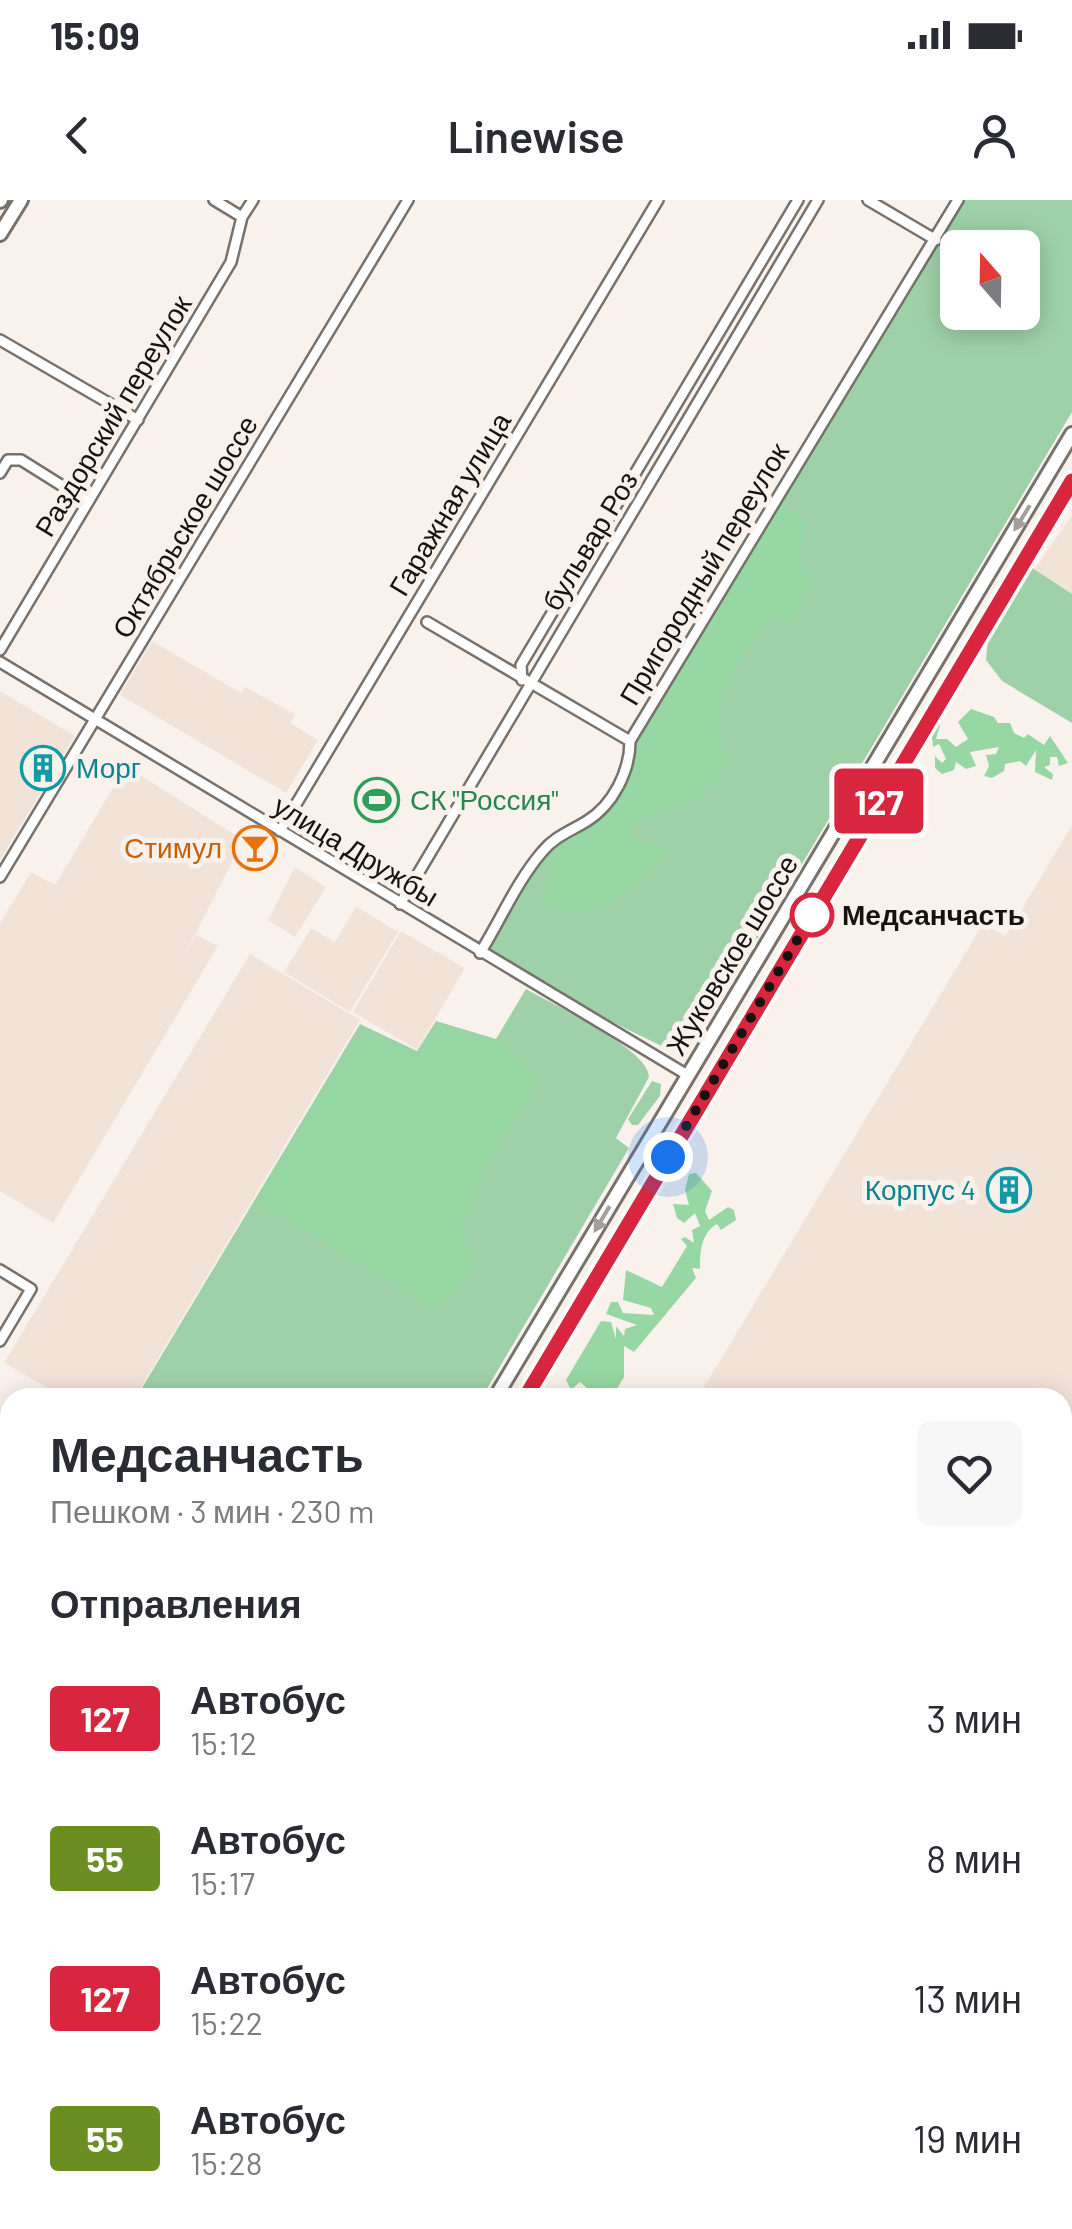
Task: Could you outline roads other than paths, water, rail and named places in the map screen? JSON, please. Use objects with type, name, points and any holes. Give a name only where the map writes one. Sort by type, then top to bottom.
[{"type":"main road","points":[[0,234],[20,200]]},
{"type":"main road","name":"Жуковское шоссе","points":[[500,1388],[1072,434]]},
{"type":"main road","name":"Жуковское шоссе","points":[[530,1388],[1072,481]]},
{"type":"main road","points":[[749,976],[764,980],[768,988]]},
{"type":"main road","points":[[626,1178],[630,1186],[648,1192]]},
{"type":"main road","points":[[509,1374],[524,1374],[527,1388]]},
{"type":"street","points":[[214,200],[242,217]]},
{"type":"street","name":"Раздорский переулок","points":[[0,650],[231,262],[242,217],[253,200]]},
{"type":"street","name":"Октябрьское шоссе","points":[[0,877],[408,200]]},
{"type":"street","name":"Гаражная улица","points":[[280,831],[658,200]]},
{"type":"street","points":[[527,682],[521,665],[798,200]]},
{"type":"street","name":"бульвар Роз","points":[[400,904],[527,682],[818,200]]},
{"type":"street","points":[[868,200],[936,240]]},
{"type":"street","name":"Пригородный переулок","points":[[480,954],[541,852],[565,831],[602,809],[630,762],[630,741],[958,200]]},
{"type":"street","points":[[0,340],[138,420]]},
{"type":"street","points":[[0,473],[8,460],[21,460],[88,502]]},
{"type":"street","points":[[427,622],[630,741]]},
{"type":"street","name":"улица Дружбы","points":[[0,662],[98,717],[480,954],[689,1076]]},
{"type":"street","points":[[0,1270],[31,1289],[0,1342]]},
{"type":"place","name":"Морг","points":[[43,768]]},
{"type":"place","name":"СК \"Россия\"","points":[[377,800]]},
{"type":"place","name":"Стимул","points":[[255,848]]},
{"type":"place","name":"Медсанчасть","points":[[812,915]]},
{"type":"place","name":"Корпус 4","points":[[1009,1190]]}]
